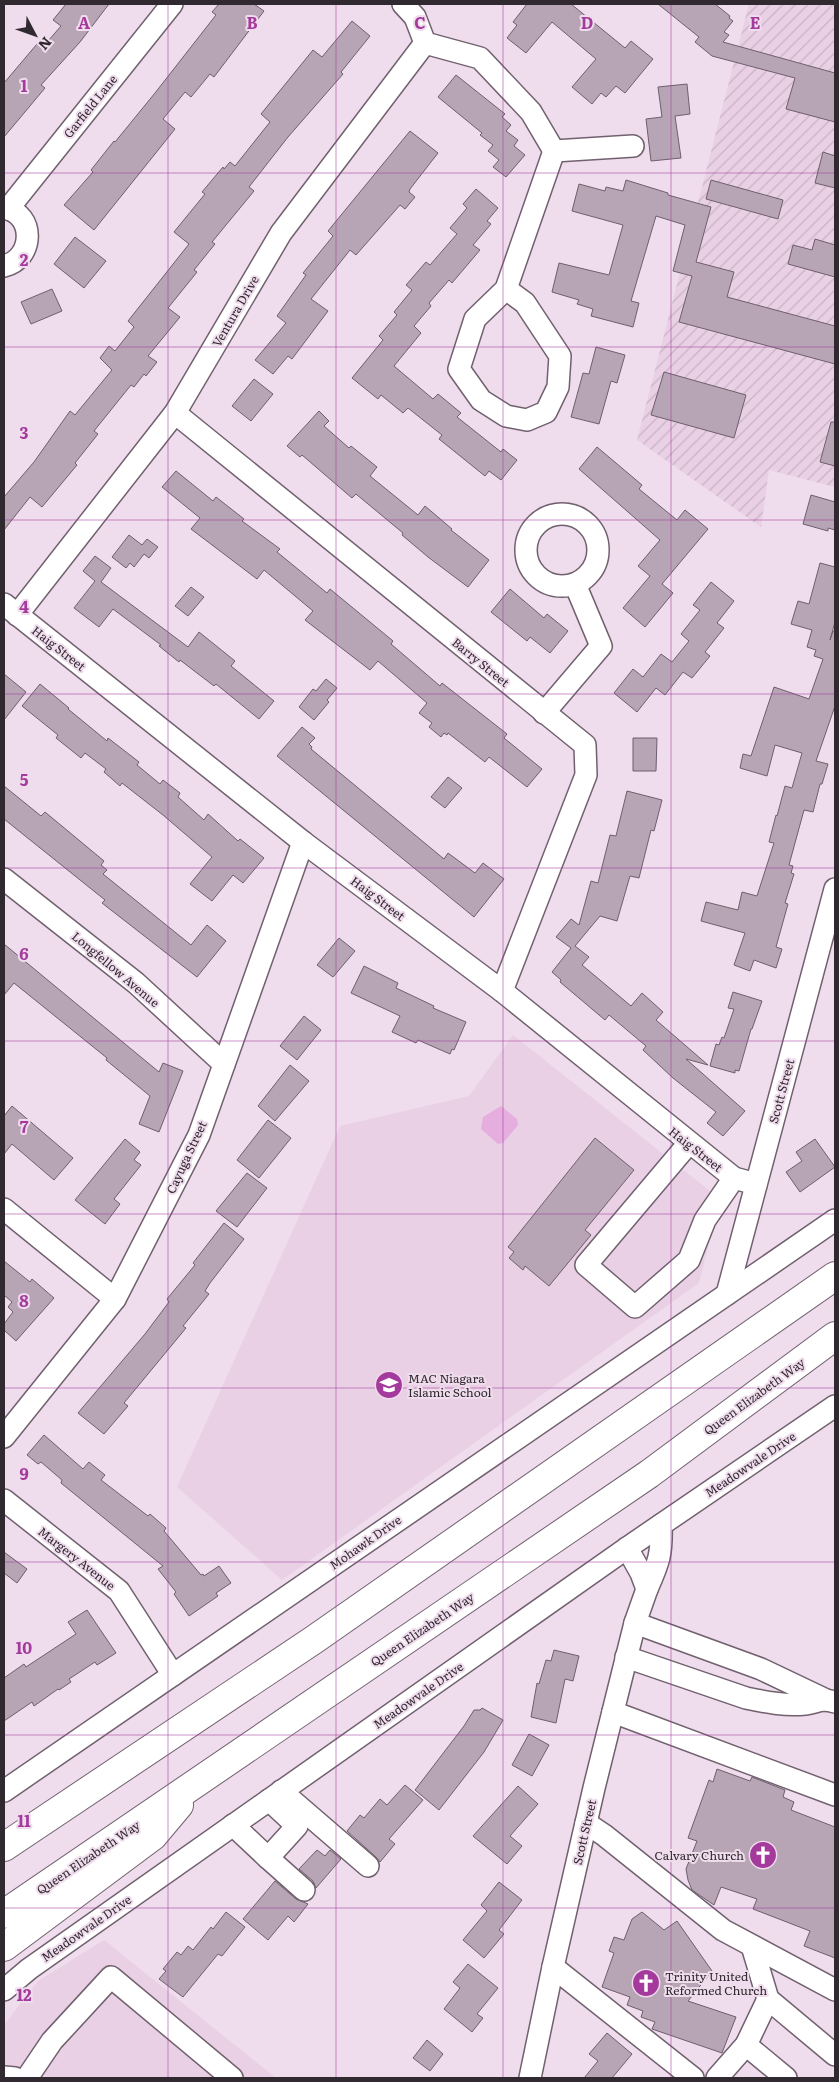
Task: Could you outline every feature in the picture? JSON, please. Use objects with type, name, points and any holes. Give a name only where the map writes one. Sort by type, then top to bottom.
[{"type":"highway","points":[[4,1847],[315,1640],[835,1276]]},
{"type":"highway","name":"Queen Elizabeth Way","points":[[4,1914],[649,1474],[835,1336]]},
{"type":"highway","points":[[4,1947],[153,1836],[199,1781]]},
{"type":"street","name":"Garfield Lane","points":[[4,266],[10,265],[18,259],[25,251],[28,241],[24,222],[17,214],[6,208],[172,4]]},
{"type":"street","points":[[403,4],[415,17],[425,42],[480,58],[531,112],[554,151],[506,289],[475,319],[459,369],[481,400],[506,416],[527,420],[546,412],[558,387],[560,356],[525,303],[506,289]]},
{"type":"street","name":"Ventura Drive","points":[[10,609],[175,413],[281,233],[425,42]]},
{"type":"street","points":[[554,151],[632,146]]},
{"type":"street","name":"Barry Street","points":[[175,413],[585,745],[586,775],[502,991]]},
{"type":"street","points":[[544,712],[601,646],[575,584]]},
{"type":"street","name":"Haig Street","points":[[10,609],[303,842],[502,991],[734,1178],[756,1184]]},
{"type":"street","name":"Cayuga Street","points":[[4,1437],[115,1299],[199,1135],[303,842]]},
{"type":"street","name":"Longfellow Avenue","points":[[4,879],[136,983],[224,1064]]},
{"type":"street","name":"Scott Street","points":[[727,1294],[835,889]]},
{"type":"street","points":[[689,1143],[586,1265],[635,1307],[689,1260],[705,1220],[734,1178]]},
{"type":"street","points":[[4,1209],[115,1299]]},
{"type":"street","name":"Mohawk Drive","points":[[4,1790],[835,1220]]},
{"type":"street","name":"Meadowvale Drive","points":[[4,1990],[29,1969],[627,1548],[835,1406]]},
{"type":"street","name":"Margery Avenue","points":[[4,1500],[120,1591],[172,1675]]},
{"type":"street","name":"Scott Street","points":[[530,2078],[553,1967],[626,1658],[635,1623],[660,1560],[662,1548],[661,1525]]},
{"type":"street","points":[[627,1548],[641,1573],[647,1589]]},
{"type":"street","points":[[635,1623],[761,1669],[830,1701]]},
{"type":"street","points":[[626,1658],[746,1698],[765,1702],[805,1704],[830,1701]]},
{"type":"street","points":[[613,1712],[835,1795]]},
{"type":"street","points":[[268,1858],[297,1826],[275,1796]]},
{"type":"street","points":[[275,1796],[368,1866]]},
{"type":"street","points":[[586,1823],[604,1835],[723,1930],[835,1990]]},
{"type":"street","points":[[233,1826],[304,1890]]},
{"type":"street","points":[[752,1946],[768,1999],[835,2055]]},
{"type":"street","points":[[553,1967],[694,2078]]},
{"type":"street","points":[[27,2078],[52,2041],[110,1977],[232,2078]]},
{"type":"street","points":[[717,2078],[746,2045],[768,1999]]},
{"type":"street","points":[[746,2045],[786,2078]]},
{"type":"street","points":[[4,2077],[15,2078]]},
{"type":"shaded area","points":[[749,4],[835,4],[835,487],[769,470],[761,527],[637,440]]},
{"type":"shaded area","name":"MAC Niagara Islamic School","points":[[513,1035],[720,1199],[699,1283],[282,1580],[177,1487],[340,1126],[469,1096]]},
{"type":"shaded area","points":[[501,1106],[517,1119],[518,1125],[503,1143],[498,1144],[481,1129],[483,1117]]},
{"type":"shaded area","points":[[104,1940],[276,2078],[4,2078],[4,2025],[38,1981]]},
{"type":"building","points":[[66,4],[109,4],[80,42],[41,85],[45,88],[4,137],[4,83],[37,44],[42,48],[61,26],[53,20]]},
{"type":"building","points":[[219,4],[254,4],[264,11],[214,77],[210,74],[191,97],[185,92],[163,119],[175,129],[94,230],[64,205],[93,172],[91,170],[216,15],[212,12]]},
{"type":"building","points":[[527,4],[571,4],[625,48],[631,41],[653,59],[625,93],[616,86],[606,97],[601,93],[592,104],[572,87],[596,59],[552,22],[526,53],[507,38],[517,25],[513,22]]},
{"type":"building","points":[[658,4],[715,4],[730,16],[729,18],[733,21],[724,32],[729,35],[723,42],[835,73],[835,122],[786,109],[795,78],[712,56],[695,42],[699,37]]},
{"type":"building","points":[[352,21],[370,36],[341,72],[343,74],[288,137],[249,187],[254,191],[212,242],[215,244],[194,270],[197,272],[168,308],[180,317],[148,356],[157,362],[134,387],[131,385],[94,431],[98,434],[75,463],[77,465],[42,507],[30,497],[4,530],[4,497],[34,462],[70,411],[75,415],[112,370],[100,358],[109,346],[115,351],[134,327],[128,321],[189,244],[174,232],[205,194],[202,192],[223,167],[224,169],[230,162],[235,166],[270,122],[261,114],[313,50],[322,57]]},
{"type":"building","points":[[456,75],[505,114],[502,117],[511,125],[506,131],[518,140],[514,146],[525,155],[506,177],[493,167],[499,160],[488,151],[493,145],[480,135],[482,133],[438,97]]},
{"type":"building","points":[[687,84],[690,114],[675,116],[681,158],[651,161],[646,119],[662,117],[658,87]]},
{"type":"building","points":[[410,131],[438,153],[410,189],[409,192],[415,197],[405,209],[400,205],[356,255],[350,250],[311,299],[328,311],[292,359],[288,356],[273,374],[255,360],[286,323],[277,316],[306,275],[303,273],[333,236],[328,231]]},
{"type":"building","points":[[823,152],[835,156],[835,188],[815,183]]},
{"type":"building","points":[[626,180],[668,193],[668,195],[711,207],[696,262],[734,272],[727,297],[835,326],[835,364],[679,322],[692,276],[673,271],[685,225],[656,216],[631,301],[639,303],[633,327],[591,316],[593,309],[577,304],[579,300],[552,292],[559,263],[609,275],[623,225],[572,211],[579,184],[605,191],[606,187],[623,191]]},
{"type":"building","points":[[711,180],[783,200],[778,219],[706,199]]},
{"type":"building","points":[[476,189],[498,208],[487,221],[491,224],[473,245],[480,250],[452,283],[449,280],[429,303],[431,306],[414,326],[421,333],[394,366],[433,399],[438,394],[461,413],[457,417],[501,452],[503,449],[517,460],[501,480],[489,471],[485,476],[439,439],[442,435],[408,408],[403,413],[381,395],[378,399],[352,378],[383,340],[379,336],[397,315],[394,312],[412,290],[406,285],[426,262],[430,265],[457,234],[450,228],[467,208],[463,204]]},
{"type":"building","points":[[75,237],[106,261],[84,288],[54,264]]},
{"type":"building","points":[[815,239],[835,245],[835,277],[788,264],[793,245],[812,250]]},
{"type":"building","points":[[52,289],[62,311],[31,324],[21,302]]},
{"type":"building","points":[[596,347],[625,355],[617,383],[611,381],[599,424],[571,417],[583,373],[589,374]]},
{"type":"building","points":[[664,372],[746,395],[734,438],[651,415]]},
{"type":"building","points":[[254,379],[273,394],[251,421],[232,406]]},
{"type":"building","points":[[319,411],[329,421],[324,426],[349,448],[351,446],[377,467],[370,476],[418,515],[425,506],[451,530],[489,560],[468,587],[428,557],[402,535],[403,533],[356,494],[352,498],[302,455],[300,457],[287,446]]},
{"type":"building","points":[[831,422],[835,422],[835,466],[820,462]]},
{"type":"building","points":[[597,447],[642,485],[639,489],[677,520],[685,510],[708,529],[662,584],[673,593],[645,627],[623,608],[650,576],[638,566],[660,540],[579,469]]},
{"type":"building","points":[[176,471],[213,501],[216,497],[244,519],[242,521],[280,549],[277,552],[327,593],[330,589],[393,641],[391,644],[440,686],[442,683],[507,734],[504,738],[542,769],[527,787],[489,757],[485,762],[448,733],[447,735],[444,733],[441,737],[429,727],[432,723],[419,713],[427,703],[378,661],[370,670],[305,620],[313,611],[264,570],[257,579],[191,529],[200,518],[162,487]]},
{"type":"building","points":[[811,495],[835,502],[835,530],[828,528],[828,531],[803,524]]},
{"type":"building","points":[[129,535],[142,545],[147,539],[158,547],[149,558],[144,554],[134,567],[130,563],[126,568],[112,557]]},
{"type":"building","points":[[95,556],[111,568],[101,582],[188,647],[199,632],[235,661],[231,666],[274,701],[259,719],[216,684],[214,686],[180,660],[179,662],[159,646],[161,645],[113,609],[99,627],[74,608],[95,581],[83,571]]},
{"type":"building","points":[[820,563],[835,567],[835,622],[830,640],[833,631],[835,631],[835,706],[816,761],[828,764],[822,784],[820,784],[813,812],[804,810],[789,865],[793,866],[791,873],[794,874],[785,903],[788,904],[776,947],[782,949],[776,968],[754,960],[750,971],[734,965],[745,933],[701,921],[706,902],[738,910],[742,892],[757,896],[774,843],[769,842],[785,786],[792,788],[802,753],[775,745],[767,776],[740,768],[743,754],[751,756],[774,687],[809,699],[823,659],[814,656],[816,650],[807,647],[812,630],[791,624],[798,601],[809,604]]},
{"type":"building","points":[[711,582],[734,601],[717,623],[724,628],[705,652],[710,656],[692,678],[683,672],[665,695],[656,688],[637,712],[614,693],[633,669],[643,677],[661,654],[672,662],[689,641],[681,634],[700,610],[693,605]]},
{"type":"building","points":[[191,587],[204,597],[188,616],[175,606]]},
{"type":"building","points":[[510,589],[544,618],[547,614],[568,631],[550,653],[530,637],[527,641],[491,612]]},
{"type":"building","points":[[4,674],[26,692],[4,720]]},
{"type":"building","points":[[326,679],[337,688],[327,700],[329,702],[314,720],[299,707],[313,689],[316,691]]},
{"type":"building","points":[[40,684],[107,741],[108,738],[139,762],[137,765],[160,784],[163,780],[180,793],[178,797],[204,820],[208,814],[238,841],[240,839],[264,858],[243,883],[233,875],[212,901],[190,884],[212,857],[122,783],[120,786],[104,772],[106,769],[85,753],[81,758],[56,738],[58,735],[22,706]]},
{"type":"building","points":[[302,727],[315,738],[309,744],[312,747],[311,749],[444,859],[448,853],[475,873],[483,863],[504,879],[474,917],[277,756]]},
{"type":"building","points":[[633,738],[657,738],[656,771],[633,771]]},
{"type":"building","points":[[448,777],[462,788],[445,808],[431,797]]},
{"type":"building","points":[[4,786],[41,816],[45,812],[104,861],[101,865],[107,870],[103,874],[191,945],[207,925],[226,941],[197,977],[102,903],[105,900],[4,819]]},
{"type":"building","points":[[627,791],[662,800],[654,831],[651,830],[639,878],[630,876],[617,921],[600,916],[575,946],[589,957],[582,965],[631,1006],[642,993],[663,1012],[656,1020],[708,1065],[686,1059],[745,1111],[723,1136],[707,1123],[716,1112],[673,1078],[643,1050],[646,1046],[609,1015],[605,1020],[560,982],[561,980],[552,972],[571,948],[556,937],[571,919],[579,925],[591,881],[598,883],[610,835],[616,836]]},
{"type":"building","points":[[339,938],[355,951],[333,977],[317,965]]},
{"type":"building","points":[[4,944],[159,1072],[163,1063],[183,1071],[159,1132],[139,1124],[150,1096],[106,1060],[107,1058],[14,983],[4,995]]},
{"type":"building","points":[[364,966],[398,983],[396,988],[434,1006],[433,1008],[466,1022],[454,1050],[452,1049],[450,1054],[418,1040],[416,1043],[392,1032],[400,1016],[351,993]]},
{"type":"building","points":[[733,992],[762,1001],[751,1029],[739,1071],[735,1070],[735,1073],[710,1066],[716,1044],[719,1045],[722,1037],[724,1038],[734,1009],[728,1008]]},
{"type":"building","points":[[304,1016],[321,1030],[297,1060],[280,1046]]},
{"type":"building","points":[[290,1065],[309,1081],[275,1121],[258,1106]]},
{"type":"building","points":[[12,1106],[73,1158],[54,1180],[12,1144],[4,1154],[4,1116]]},
{"type":"building","points":[[268,1120],[291,1138],[259,1178],[237,1160]]},
{"type":"building","points":[[595,1138],[634,1170],[585,1230],[591,1235],[549,1286],[525,1266],[523,1270],[509,1258],[514,1252],[508,1247]]},
{"type":"building","points":[[125,1139],[140,1152],[134,1160],[141,1165],[114,1199],[120,1204],[105,1224],[75,1200]]},
{"type":"building","points":[[815,1139],[835,1167],[800,1192],[786,1172],[802,1161],[796,1152]]},
{"type":"building","points":[[247,1173],[267,1188],[237,1227],[216,1211]]},
{"type":"building","points":[[224,1223],[244,1239],[210,1283],[205,1291],[209,1294],[183,1326],[186,1328],[124,1403],[128,1406],[104,1434],[78,1413],[145,1334],[169,1302],[167,1299],[195,1265],[193,1263]]},
{"type":"building","points":[[4,1261],[30,1282],[32,1279],[54,1298],[16,1341],[4,1330],[4,1324],[13,1312],[8,1307],[12,1302],[4,1295]]},
{"type":"building","points":[[44,1435],[83,1469],[89,1462],[105,1475],[101,1480],[148,1516],[150,1514],[166,1528],[164,1531],[201,1575],[203,1574],[204,1576],[219,1566],[231,1583],[216,1593],[218,1596],[189,1616],[174,1594],[176,1592],[158,1569],[163,1566],[61,1483],[62,1480],[41,1462],[38,1464],[27,1455]]},
{"type":"building","points":[[4,1552],[27,1569],[17,1583],[4,1573]]},
{"type":"building","points":[[87,1610],[116,1653],[97,1665],[95,1662],[69,1679],[71,1682],[59,1690],[34,1706],[32,1702],[4,1721],[4,1678],[24,1664],[26,1667],[76,1634],[68,1622]]},
{"type":"building","points":[[554,1650],[579,1656],[573,1681],[565,1679],[556,1723],[531,1717],[537,1683],[539,1684],[546,1660],[551,1661]]},
{"type":"building","points":[[482,1708],[503,1720],[484,1752],[439,1810],[415,1790],[474,1710]]},
{"type":"building","points":[[529,1734],[549,1745],[532,1776],[512,1765]]},
{"type":"building","name":"Calvary Church","points":[[717,1769],[750,1781],[752,1777],[785,1790],[783,1797],[794,1802],[791,1810],[835,1827],[835,1958],[804,1946],[810,1931],[753,1909],[757,1899],[721,1887],[714,1905],[692,1890],[686,1869],[697,1841],[688,1838],[709,1780],[713,1782]]},
{"type":"building","points":[[405,1785],[423,1800],[389,1839],[395,1844],[380,1862],[347,1831],[360,1815],[364,1818],[380,1799],[387,1805]]},
{"type":"building","points":[[518,1786],[538,1804],[510,1836],[522,1846],[507,1864],[473,1836]]},
{"type":"building","points":[[317,1850],[325,1856],[330,1850],[341,1859],[316,1888],[313,1881],[299,1869]]},
{"type":"building","points":[[275,1881],[296,1899],[308,1904],[294,1922],[288,1916],[268,1940],[243,1919]]},
{"type":"building","points":[[499,1882],[522,1900],[499,1930],[504,1934],[484,1958],[463,1940],[487,1911],[481,1905]]},
{"type":"building","points":[[226,1912],[245,1927],[222,1956],[218,1954],[183,1997],[159,1979],[166,1971],[163,1969],[177,1952],[181,1955],[188,1946],[193,1950]]},
{"type":"building","name":"Trinity United Reformed Church","points":[[642,1912],[664,1930],[677,1921],[712,1971],[688,2001],[736,2017],[722,2053],[652,2029],[655,2022],[641,2017],[643,2011],[627,2005],[630,1997],[602,1987],[614,1953],[609,1951],[614,1937],[624,1940],[632,1919]]},
{"type":"building","points":[[468,1964],[498,1988],[477,2014],[483,2018],[472,2032],[444,2009],[460,1988],[453,1982]]},
{"type":"building","points":[[607,2033],[632,2054],[612,2078],[584,2078],[598,2061],[589,2054]]},
{"type":"building","points":[[427,2040],[443,2054],[430,2071],[413,2058]]},
{"type":"place","name":"MAC Niagara Islamic School","points":[[389,1385]]},
{"type":"place","name":"Calvary Church","points":[[763,1855]]},
{"type":"place","name":"Trinity United Reformed Church","points":[[646,1983]]}]
